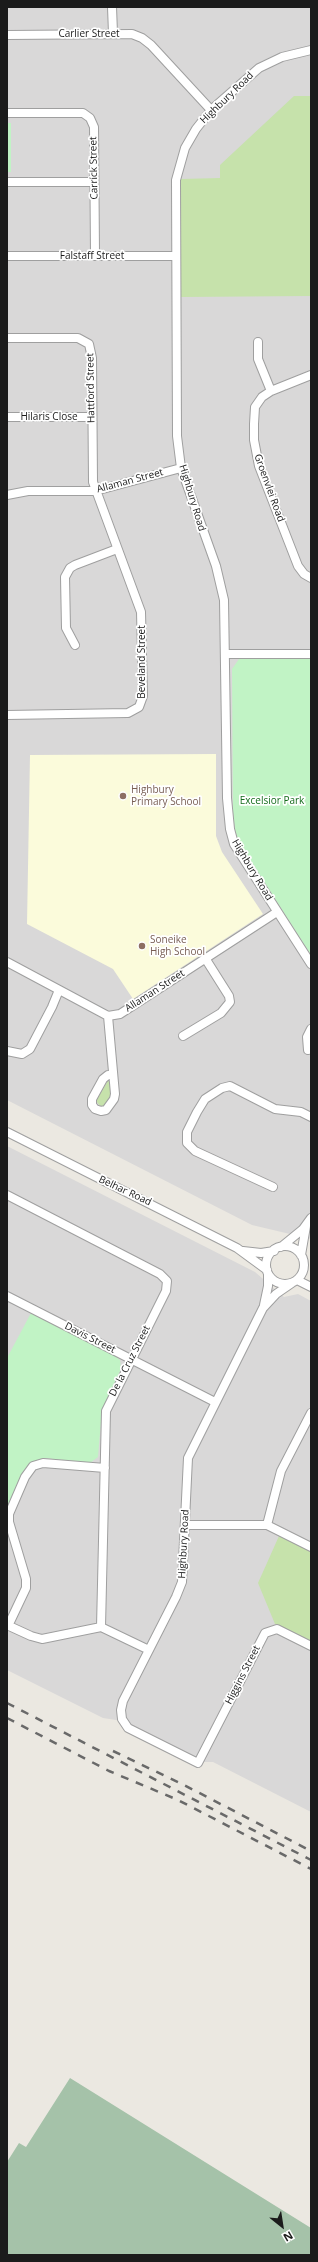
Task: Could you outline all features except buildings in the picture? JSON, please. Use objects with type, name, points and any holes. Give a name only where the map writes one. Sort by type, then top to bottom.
[{"type":"street","points":[[112,7],[113,33]]},
{"type":"street","name":"Carlier Street","points":[[7,35],[132,34],[142,38],[151,45],[211,110]]},
{"type":"street","name":"Highbury Road","points":[[311,50],[282,57],[259,68],[211,110],[191,136],[179,164],[176,180],[177,436],[181,468],[222,589],[226,617],[227,798],[230,829],[234,844],[311,964]]},
{"type":"street","name":"Carrick Street","points":[[7,113],[83,113],[94,126],[95,255]]},
{"type":"street","points":[[7,182],[94,182]]},
{"type":"street","name":"Falstaff Street","points":[[7,256],[176,256]]},
{"type":"street","name":"Hattford Street","points":[[7,338],[78,338],[89,344],[92,358],[91,417],[93,482],[95,491]]},
{"type":"street","points":[[258,342],[258,359],[271,391]]},
{"type":"street","name":"Groenvlei Road","points":[[311,375],[271,391],[258,401],[255,407],[254,440],[256,454],[298,566],[304,574],[311,578]]},
{"type":"street","name":"Hilaris Close","points":[[7,417],[91,417]]},
{"type":"street","name":"Allaman Street","points":[[7,495],[28,491],[95,491],[181,468]]},
{"type":"street","name":"Beveland Street","points":[[7,715],[119,714],[135,711],[140,708],[143,696],[141,612],[95,491]]},
{"type":"street","points":[[75,645],[66,628],[65,576],[70,568],[75,565],[117,549]]},
{"type":"street","points":[[227,654],[311,654]]},
{"type":"street","name":"Allaman Street","points":[[108,1016],[120,1014],[277,912]]},
{"type":"street","points":[[183,1036],[221,1013],[230,1002],[229,996],[205,958]]},
{"type":"street","points":[[7,962],[108,1016],[113,1075]]},
{"type":"street","points":[[7,1051],[13,1054],[22,1054],[30,1049],[52,1007],[58,990]]},
{"type":"street","points":[[308,1050],[307,1037],[311,1029]]},
{"type":"street","points":[[273,1187],[195,1151],[187,1143],[187,1132],[197,1112],[205,1099],[222,1088],[230,1086],[275,1109],[301,1112],[311,1117]]},
{"type":"street","name":"Belhar Road","points":[[7,1132],[242,1251],[267,1272]]},
{"type":"street","name":"De la Cruz Street","points":[[7,1195],[166,1278],[167,1288],[106,1411],[101,1627]]},
{"type":"street","points":[[311,1218],[306,1226],[268,1257],[267,1272],[271,1278],[281,1284],[294,1281],[311,1287]]},
{"type":"street","points":[[294,1281],[303,1271],[304,1265],[301,1255],[306,1226]]},
{"type":"street","points":[[277,1249],[292,1248],[301,1255]]},
{"type":"street","name":"Belhar Road","points":[[242,1251],[262,1253],[277,1249]]},
{"type":"street","points":[[304,1265],[311,1270]]},
{"type":"street","name":"Highbury Road","points":[[198,1762],[128,1728],[122,1720],[121,1705],[182,1582],[188,1458],[263,1308],[268,1286],[267,1272]]},
{"type":"street","name":"Highbury Road","points":[[263,1308],[276,1294],[294,1281]]},
{"type":"street","name":"Davis Street","points":[[7,1296],[215,1402]]},
{"type":"street","points":[[267,1525],[281,1471],[311,1413]]},
{"type":"street","points":[[105,1468],[43,1463],[33,1466],[25,1477],[9,1514],[9,1529],[25,1574],[26,1588],[8,1625],[31,1636],[42,1639],[101,1627],[149,1650]]},
{"type":"street","points":[[185,1525],[267,1525],[311,1547]]},
{"type":"street","name":"Higgins Street","points":[[198,1762],[265,1633],[277,1629],[311,1646]]},
{"type":"shaded area","points":[[7,7],[311,7],[311,1239],[252,1225],[7,1100]]},
{"type":"shaded area","points":[[216,754],[216,836],[222,852],[263,914],[133,999],[113,969],[27,924],[30,755]]},
{"type":"shaded area","points":[[7,1146],[255,1272],[284,1297],[298,1294],[311,1301],[311,1812],[213,1762],[197,1762],[123,1721],[103,1718],[7,1670]]},
{"type":"shaded area","points":[[70,2078],[311,2228],[311,2255],[7,2255],[7,2162],[19,2143],[26,2147]]},
{"type":"green space","points":[[294,96],[311,96],[311,296],[181,297],[181,179],[220,178],[220,165]]},
{"type":"green space","points":[[7,123],[11,123],[11,172],[7,172]]},
{"type":"green space","name":"Excelsior Park","points":[[311,657],[311,955],[239,842],[235,830],[233,811],[232,669],[239,659],[245,658]]},
{"type":"green space","points":[[109,1079],[111,1094],[107,1104],[101,1107],[96,1101]]},
{"type":"green space","points":[[31,1313],[114,1355],[120,1360],[121,1369],[102,1410],[98,1457],[90,1463],[45,1458],[34,1462],[26,1470],[7,1508],[7,1358]]},
{"type":"green space","points":[[279,1536],[311,1552],[311,1641],[275,1624],[258,1583]]},
{"type":"railway","points":[[7,1703],[311,1860]]},
{"type":"railway","points":[[7,1718],[109,1771],[178,1800],[311,1869]]},
{"type":"railway","points":[[113,1751],[184,1785],[311,1851]]},
{"type":"place","name":"Highbury Primary School","points":[[123,796]]},
{"type":"place","name":"Soneike High School","points":[[142,946]]}]
